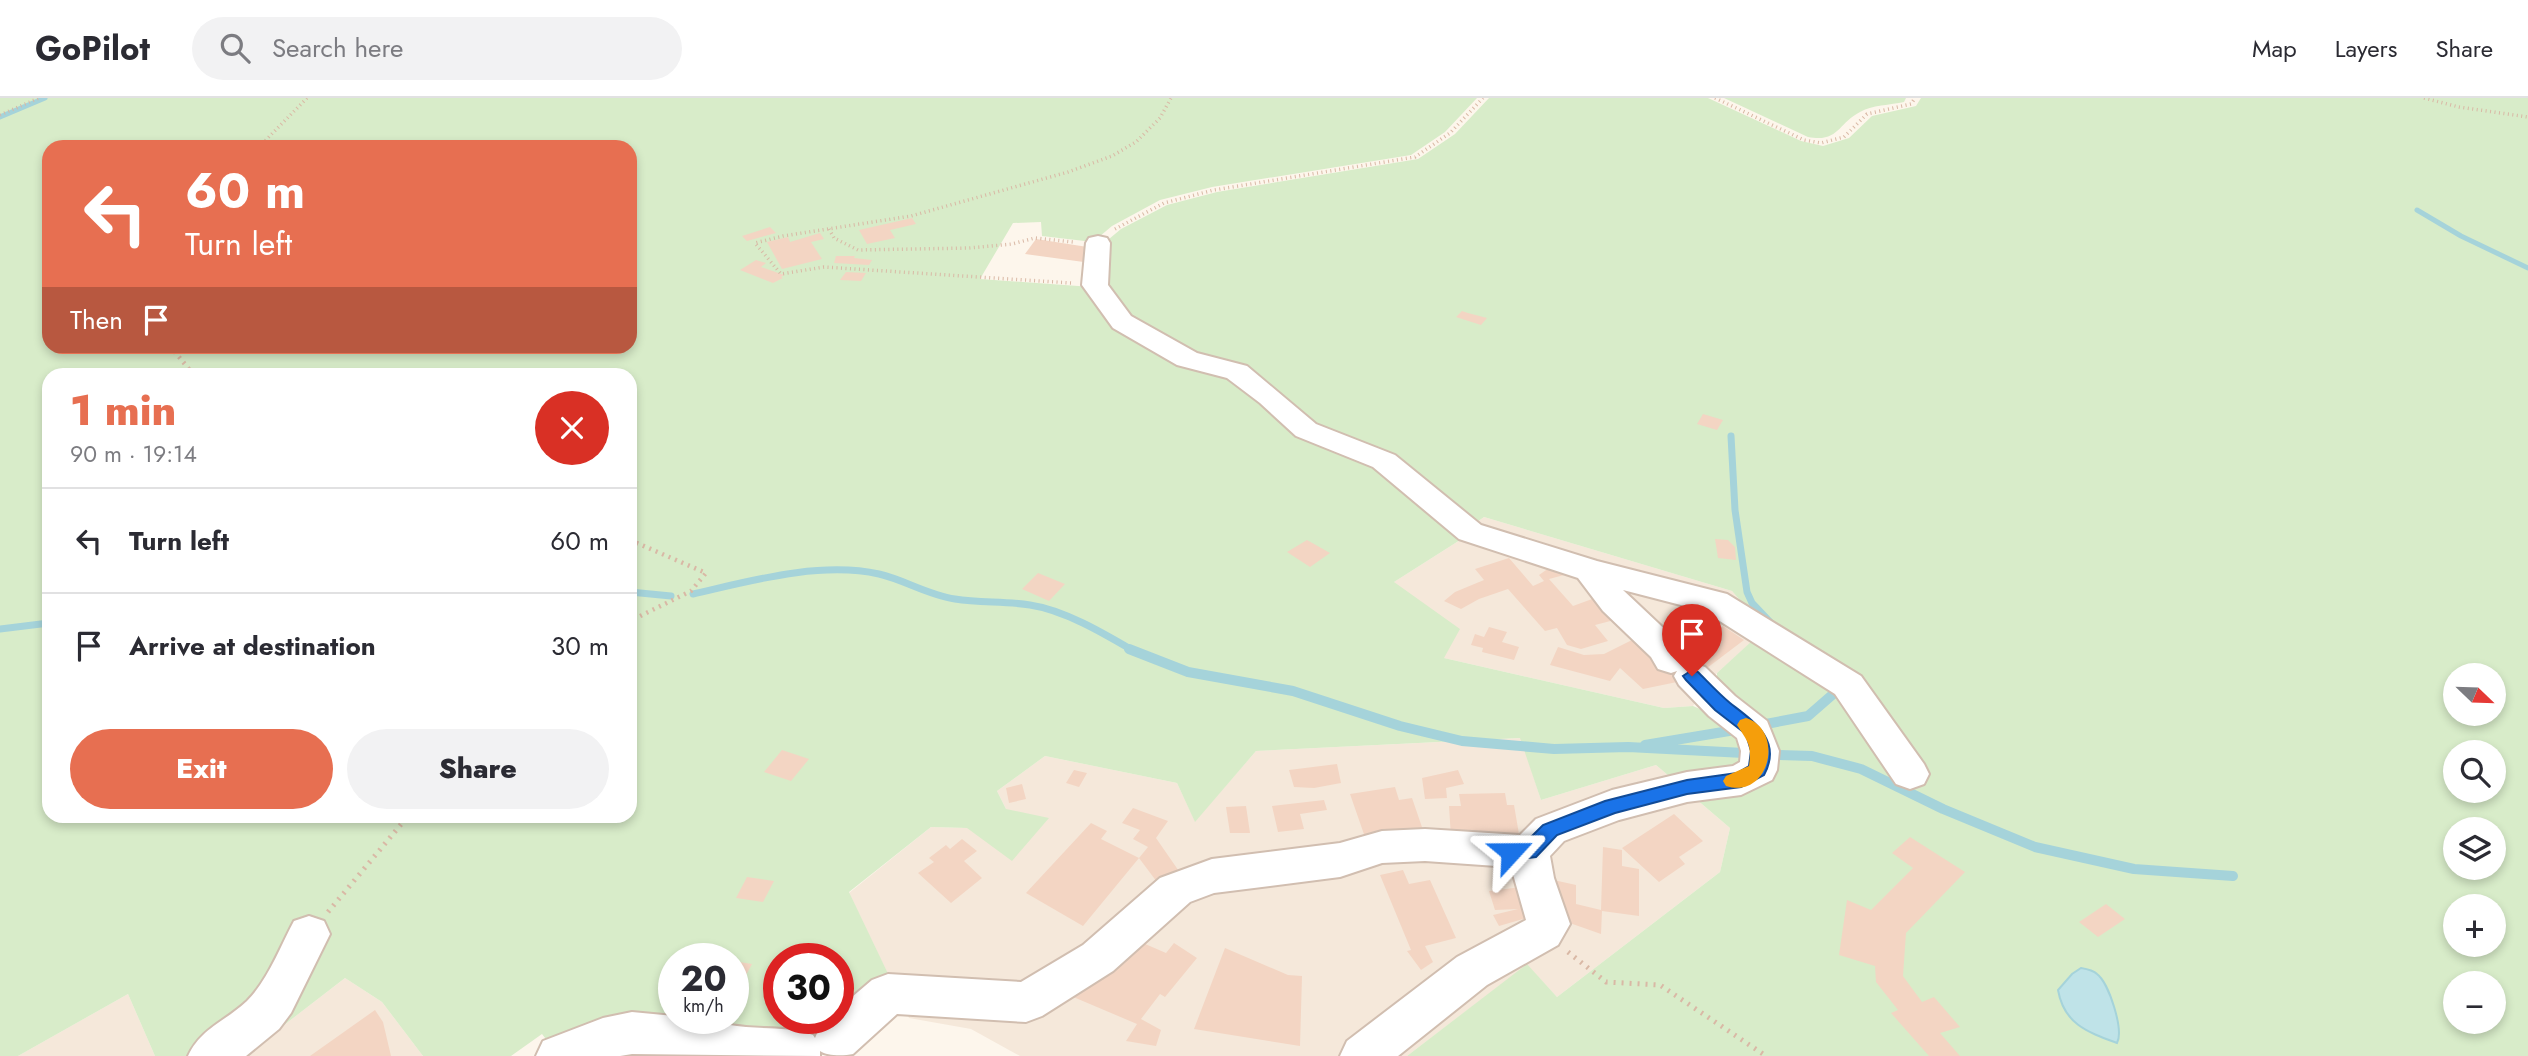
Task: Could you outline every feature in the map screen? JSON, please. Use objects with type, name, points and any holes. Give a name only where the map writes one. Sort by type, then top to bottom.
[{"type":"street","points":[[1098,243],[1095,285],[1122,322],[1187,359],[1237,373],[1270,397],[1306,430],[1384,461],[1469,532],[1590,570],[1715,602],[1848,685],[1910,774]]},
{"type":"street","points":[[1529,852],[1550,830],[1612,806],[1687,787],[1741,780],[1758,770],[1760,751],[1754,731],[1722,706],[1615,603],[1590,570]]},
{"type":"street","points":[[559,1056],[603,1039],[632,1032],[685,1037],[746,1048],[822,1050],[888,994],[1026,1002],[1098,958],[1175,890],[1212,876],[1340,860],[1382,847],[1425,845],[1529,852]]},
{"type":"street","points":[[1363,1056],[1472,971],[1543,932],[1549,924],[1533,878],[1529,852]]},
{"type":"street","points":[[211,1056],[262,1015],[275,999],[309,934]]},
{"type":"path","points":[[0,115],[39,98]]},
{"type":"path","points":[[266,140],[307,98]]},
{"type":"path","points":[[1095,285],[824,267],[781,274],[755,243],[911,216],[1068,172],[1112,156],[1136,142],[1160,118],[1171,98]]},
{"type":"path","points":[[829,229],[834,238],[858,250],[969,248],[1012,244],[1035,237],[1098,243],[1116,227],[1164,203],[1214,190],[1415,157],[1450,133],[1483,98]]},
{"type":"path","points":[[1715,98],[1804,140],[1822,143],[1844,136],[1867,114],[1911,104],[1915,98]]},
{"type":"path","points":[[2424,98],[2459,107],[2528,117]]},
{"type":"path","points":[[177,354],[188,368]]},
{"type":"path","points":[[637,543],[705,573],[691,591],[637,618]]},
{"type":"path","points":[[309,934],[402,823]]},
{"type":"path","points":[[1543,932],[1606,982],[1660,985],[1766,1056]]},
{"type":"shaded area","points":[[1484,517],[1732,591],[1766,629],[1717,673],[1693,706],[1664,708],[1444,658],[1394,582],[1468,535],[1470,527]]},
{"type":"shaded area","points":[[1521,738],[1541,800],[1656,765],[1730,828],[1720,872],[1557,997],[1527,965],[1407,1056],[1020,1056],[971,1029],[909,1018],[849,893],[931,827],[967,828],[1006,809],[997,791],[1045,756],[1177,783],[1195,821],[1256,751]]},
{"type":"shaded area","points":[[345,978],[382,1002],[423,1056],[244,1056]]},
{"type":"shaded area","points":[[128,994],[155,1056],[18,1056]]},
{"type":"green space","points":[[0,98],[1477,98],[1445,132],[1411,155],[1212,187],[1160,200],[1112,226],[1093,242],[1042,236],[1041,222],[1013,223],[980,279],[1092,287],[1118,324],[1233,375],[1380,463],[1468,535],[1394,582],[1460,629],[1444,658],[1664,708],[1693,706],[1730,722],[1739,732],[1748,763],[1676,782],[1656,765],[1541,800],[1520,738],[1256,751],[1195,822],[1177,783],[1045,756],[997,791],[1006,809],[1049,818],[1012,861],[967,828],[931,827],[849,892],[893,984],[854,1012],[854,943],[763,943],[763,1034],[811,1034],[801,1036],[555,1051],[542,1034],[511,1056],[423,1056],[382,1002],[345,978],[244,1056],[268,998],[199,1056],[155,1056],[128,994],[18,1056],[0,1056]]},
{"type":"green space","points":[[1489,98],[1708,98],[1801,141],[1823,146],[1849,138],[1872,116],[1916,106],[1921,98],[2528,98],[2528,1056],[1407,1056],[1527,964],[1557,997],[1720,872],[1730,828],[1689,793],[1733,790],[1774,778],[1775,749],[1717,693],[1717,673],[1765,629],[1732,591],[1484,517],[1470,527],[1310,428],[1281,402],[1127,321],[1106,292],[1103,244],[1121,229],[1167,205],[1217,192],[1418,159],[1455,134]]},
{"type":"green space","points":[[1724,98],[1906,98],[1904,102],[1865,110],[1853,116],[1832,135],[1818,138],[1808,137]]},
{"type":"water","points":[[2081,968],[2095,973],[2106,987],[2119,1028],[2117,1043],[2078,1025],[2061,1002],[2058,990]]},
{"type":"building","points":[[912,218],[916,224],[890,230],[895,238],[867,244],[859,230]]},
{"type":"building","points":[[770,227],[776,233],[747,241],[742,236]]},
{"type":"building","points":[[820,233],[824,239],[811,242],[822,259],[782,269],[767,242],[788,237],[790,242]]},
{"type":"building","points":[[1036,239],[1094,248],[1091,263],[1025,254]]},
{"type":"building","points":[[836,256],[872,260],[869,265],[834,263]]},
{"type":"building","points":[[756,260],[766,263],[761,267],[784,275],[781,277],[783,278],[773,283],[740,270]]},
{"type":"building","points":[[846,272],[866,273],[861,281],[840,280]]},
{"type":"building","points":[[1462,311],[1487,318],[1481,325],[1456,317]]},
{"type":"building","points":[[1703,414],[1723,420],[1717,430],[1697,424]]},
{"type":"building","points":[[1715,539],[1728,540],[1735,547],[1736,560],[1718,558]]},
{"type":"building","points":[[1307,540],[1330,553],[1310,567],[1287,552]]},
{"type":"building","points":[[1509,558],[1533,586],[1544,581],[1539,575],[1549,568],[1563,572],[1564,575],[1549,579],[1573,606],[1603,595],[1622,618],[1595,625],[1608,641],[1581,649],[1567,645],[1557,628],[1545,631],[1508,589],[1479,599],[1461,609],[1444,601],[1455,592],[1484,580],[1475,569]]},
{"type":"building","points":[[1038,573],[1065,584],[1049,601],[1022,589]]},
{"type":"building","points":[[1678,613],[1692,619],[1699,614],[1715,622],[1699,633],[1683,624],[1674,629],[1665,623]]},
{"type":"building","points":[[1723,626],[1744,640],[1707,668],[1704,665],[1694,675],[1677,682],[1643,689],[1620,668],[1610,681],[1550,665],[1558,647],[1584,655],[1604,654],[1638,637],[1666,648],[1691,636],[1694,639],[1689,642],[1706,650],[1716,642],[1709,637]]},
{"type":"building","points":[[1489,627],[1507,632],[1502,642],[1519,647],[1514,660],[1482,652],[1483,648],[1471,645],[1475,634],[1484,637]]},
{"type":"building","points":[[782,750],[809,759],[791,781],[764,772]]},
{"type":"building","points":[[1337,764],[1341,783],[1314,788],[1294,787],[1289,770]]},
{"type":"building","points":[[1074,770],[1087,773],[1079,787],[1066,783]]},
{"type":"building","points":[[1458,770],[1464,784],[1446,788],[1447,798],[1425,799],[1422,778]]},
{"type":"building","points":[[1022,784],[1026,799],[1009,803],[1006,788]]},
{"type":"building","points":[[1395,787],[1399,800],[1412,798],[1424,833],[1366,840],[1350,794]]},
{"type":"building","points":[[1505,793],[1507,805],[1514,805],[1520,840],[1451,837],[1449,806],[1461,806],[1459,794]]},
{"type":"building","points":[[1324,800],[1327,810],[1300,814],[1304,829],[1278,832],[1272,806]]},
{"type":"building","points":[[1246,806],[1250,833],[1230,833],[1226,807]]},
{"type":"building","points":[[1133,808],[1168,821],[1156,838],[1183,877],[1163,890],[1139,858],[1148,847],[1133,839],[1140,830],[1122,823]]},
{"type":"building","points":[[1674,814],[1703,841],[1679,857],[1685,864],[1659,882],[1622,848]]},
{"type":"building","points":[[1091,823],[1107,831],[1101,839],[1139,858],[1083,926],[1026,893]]},
{"type":"building","points":[[1910,837],[1965,872],[1906,933],[1903,976],[1922,1002],[1934,997],[1960,1027],[1940,1033],[1960,1056],[1929,1056],[1891,1013],[1898,1010],[1876,982],[1875,966],[1839,955],[1847,900],[1871,910],[1913,868],[1892,853]]},
{"type":"building","points":[[962,839],[977,851],[964,861],[982,878],[951,903],[918,873],[934,862],[929,858],[946,845],[950,849]]},
{"type":"building","points":[[1603,847],[1622,850],[1622,866],[1639,869],[1639,916],[1602,911],[1601,934],[1564,921],[1549,879],[1576,885],[1576,904],[1601,910]]},
{"type":"building","points":[[1403,870],[1409,884],[1430,880],[1456,938],[1425,946],[1433,962],[1421,970],[1407,951],[1411,950],[1380,875]]},
{"type":"building","points":[[747,877],[774,881],[763,902],[736,898]]},
{"type":"building","points":[[1530,886],[1526,925],[1523,919],[1499,926],[1493,915],[1518,909],[1495,910],[1489,891]]},
{"type":"building","points":[[2106,904],[2125,919],[2098,937],[2079,922]]},
{"type":"building","points":[[1129,937],[1166,953],[1174,943],[1197,958],[1165,997],[1160,994],[1141,1019],[1161,1030],[1156,1046],[1126,1041],[1137,1024],[1071,996]]},
{"type":"building","points":[[1225,948],[1288,975],[1302,976],[1300,1046],[1194,1029]]},
{"type":"building","points":[[375,1010],[383,1022],[391,1056],[310,1056]]},
{"type":"waterway","points":[[0,117],[45,98]]},
{"type":"waterway","points":[[2417,210],[2461,236],[2528,268]]},
{"type":"waterway","points":[[1731,436],[1735,510],[1747,592],[1752,603],[1771,623]]},
{"type":"waterway","points":[[693,594],[785,574],[856,571],[879,574],[945,597],[1043,608],[1083,623],[1132,650]]},
{"type":"waterway","points":[[637,593],[671,596]]},
{"type":"waterway","points":[[0,629],[42,624]]},
{"type":"waterway","points":[[1129,649],[1188,672],[1293,691],[1400,726],[1462,741],[1554,749],[1628,747],[1744,753]]},
{"type":"waterway","points":[[1766,724],[1808,716],[1839,689]]},
{"type":"waterway","points":[[1645,745],[1735,730]]},
{"type":"waterway","points":[[1779,755],[1812,756],[1861,769],[1943,809],[2035,847],[2134,869],[2233,876]]},
{"type":"slow traffic","points":[[1732,781],[1741,780],[1758,770],[1760,751],[1754,731],[1746,725]]},
{"type":"route","points":[[1511,852],[1529,852],[1550,830],[1612,806],[1687,787],[1741,780],[1758,770],[1760,751],[1754,731],[1722,706],[1692,676]]}]
